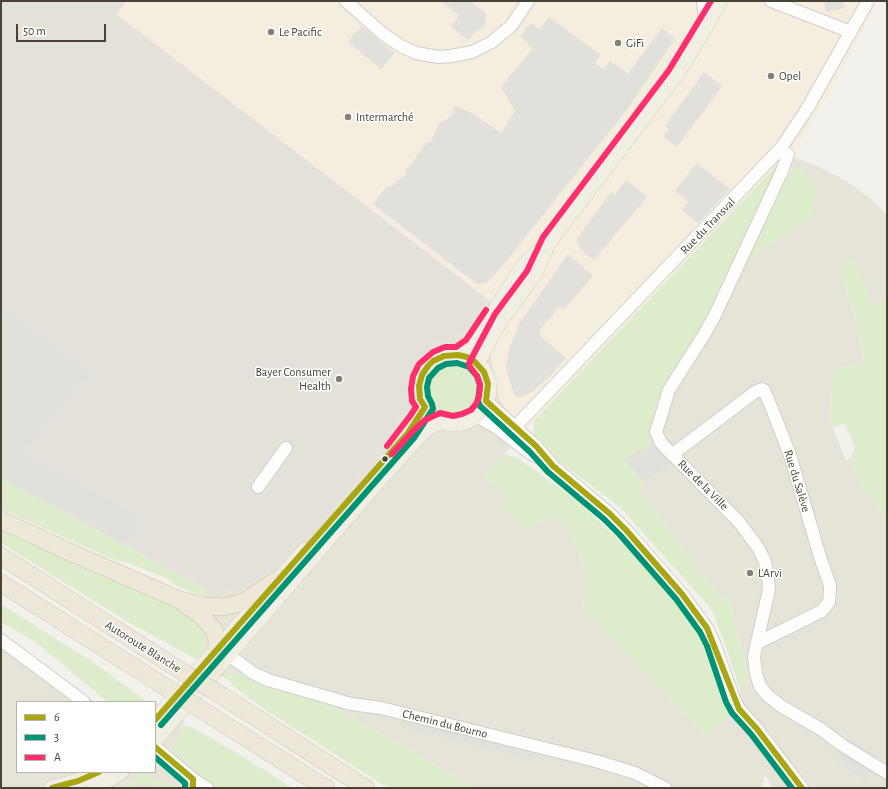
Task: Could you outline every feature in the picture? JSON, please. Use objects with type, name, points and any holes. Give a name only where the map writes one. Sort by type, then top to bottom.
[{"type":"highway","points":[[1,520],[74,554],[180,600],[212,607],[234,605],[244,602],[281,577]]},
{"type":"highway","name":"Autoroute Blanche","points":[[1,556],[366,788]]},
{"type":"highway","name":"Autoroute Blanche","points":[[1,583],[170,698],[197,707],[326,788]]},
{"type":"highway","points":[[180,600],[201,615],[212,626],[223,652],[216,669]]},
{"type":"main road","points":[[458,355],[474,343],[520,271],[528,261],[549,242],[676,75],[706,27],[720,1]]},
{"type":"main road","points":[[477,364],[485,346],[496,328],[534,275],[549,242]]},
{"type":"main road","points":[[447,355],[467,357],[477,364],[484,372],[488,381],[488,391],[483,408],[476,416],[461,423],[449,424],[434,418],[420,399],[420,382],[428,366],[437,359],[447,355]]},
{"type":"main road","points":[[223,652],[281,577],[391,453],[417,421],[425,407]]},
{"type":"main road","points":[[156,719],[170,698],[258,619],[409,447],[429,427],[441,421]]},
{"type":"main road","points":[[156,739],[216,669]]},
{"type":"main road","points":[[52,788],[95,781],[118,773]]},
{"type":"street","points":[[346,1],[396,43],[416,53],[438,56],[451,56],[472,52],[492,42],[512,25],[528,1]]},
{"type":"street","points":[[703,1],[706,27]]},
{"type":"street","points":[[771,1],[851,32]]},
{"type":"street","name":"Rue du Transval","points":[[516,427],[781,148],[807,109],[868,1]]},
{"type":"street","name":"Rue de la Ville","points":[[788,154],[782,171],[714,317],[669,390],[656,432],[660,443],[673,454],[739,522],[759,549],[762,556],[768,577],[769,588],[754,656],[756,674],[760,686],[767,695],[781,706],[822,730],[842,745],[887,772]]},
{"type":"street","name":"Rue du Salève","points":[[673,454],[756,392],[762,389],[764,390],[790,455],[830,588],[829,602],[822,611],[757,643]]},
{"type":"street","points":[[486,401],[536,446],[553,466],[626,530],[687,600],[706,628],[714,643],[734,699],[740,709],[796,766],[812,788]]},
{"type":"street","points":[[476,416],[496,427],[530,453],[553,466]]},
{"type":"street","points":[[258,487],[286,448]]},
{"type":"street","points":[[1,640],[83,701]]},
{"type":"street","name":"Chemin du Bourno","points":[[223,652],[257,675],[268,680],[351,704],[381,708],[596,761],[635,773],[665,788]]},
{"type":"street","points":[[156,712],[170,698]]},
{"type":"street","points":[[758,729],[802,788]]},
{"type":"street","points":[[156,748],[193,779],[208,788]]},
{"type":"shaded area","points":[[1,1],[127,1],[116,14],[489,300],[467,331],[435,344],[410,377],[406,387],[412,401],[348,492],[328,517],[294,557],[252,584],[215,593],[211,592],[1,478]]},
{"type":"shaded area","points":[[127,1],[878,1],[841,73],[792,157],[778,164],[526,430],[505,409],[500,400],[491,358],[491,350],[512,317],[116,14]]},
{"type":"shaded area","points":[[441,1],[470,1],[486,13],[485,26],[475,32],[468,40],[451,26],[459,15]]},
{"type":"shaded area","points":[[824,1],[843,1],[845,8],[826,12]]},
{"type":"shaded area","points":[[549,17],[601,55],[595,63],[604,69],[610,61],[628,74],[662,28],[675,39],[628,108],[516,249],[487,283],[477,284],[373,204],[387,186],[390,187],[407,174],[404,172],[427,142],[430,143],[439,123],[446,120],[452,114],[455,106],[472,113],[501,133],[515,111],[501,87],[533,48],[520,37],[531,23],[540,29]]},
{"type":"shaded area","points":[[361,26],[395,53],[381,69],[348,42]]},
{"type":"shaded area","points":[[704,72],[722,86],[677,147],[663,136],[669,129],[665,126]]},
{"type":"shaded area","points":[[792,157],[818,166],[848,182],[871,199],[887,215],[887,298],[874,307],[839,266],[856,320],[864,364],[834,370],[829,418],[846,461],[850,459],[858,481],[887,519],[887,788],[773,788],[766,776],[764,777],[762,788],[475,788],[322,700],[261,685],[241,674],[230,673],[223,676],[198,660],[208,633],[212,600],[211,592],[216,593],[252,584],[294,557],[348,492],[410,400],[406,387],[410,377],[435,344],[467,331],[489,300],[512,317],[494,345],[491,355],[500,400],[526,430],[483,478],[567,527],[588,575],[583,608],[706,736],[730,714],[740,691],[749,680],[729,598],[724,601],[686,553],[640,489],[644,482],[623,458],[650,446],[649,433],[667,381],[709,315],[736,256],[746,261],[801,168],[792,168],[778,164]]},
{"type":"shaded area","points":[[696,163],[730,189],[698,223],[682,210],[689,202],[675,191]]},
{"type":"shaded area","points":[[626,180],[647,197],[594,260],[580,249],[576,240],[611,192],[615,195]]},
{"type":"shaded area","points":[[568,254],[593,276],[564,309],[559,307],[539,331],[541,337],[566,358],[549,377],[532,392],[521,397],[515,396],[506,366],[509,349],[519,324]]},
{"type":"shaded area","points":[[1,307],[94,377],[82,381],[74,388],[31,444],[26,444],[23,450],[24,455],[136,515],[137,523],[131,536],[122,543],[1,478]]},
{"type":"shaded area","points":[[658,443],[676,460],[644,482],[623,458]]},
{"type":"shaded area","points":[[1,633],[93,701],[16,701],[16,773],[156,773],[156,705],[159,703],[185,721],[173,752],[218,788],[1,788]]},
{"type":"shaded area","points":[[403,718],[535,751],[533,760],[401,727]]},
{"type":"shaded area","points":[[843,740],[849,740],[876,755],[875,759],[878,761],[867,781],[833,759]]},
{"type":"green space","points":[[778,164],[709,315],[667,381],[649,433],[650,446],[623,458],[644,482],[640,489],[686,553],[724,601],[729,598],[749,680],[740,691],[714,615],[708,605],[620,507],[554,458],[534,436],[534,421]]},
{"type":"green space","points":[[792,168],[800,168],[817,187],[812,218],[746,261]]},
{"type":"green space","points":[[853,257],[874,306],[887,298],[887,519],[858,481],[850,459],[855,447],[845,424],[833,427],[829,418],[834,369],[864,364],[856,320],[839,266]]},
{"type":"green space","points":[[449,362],[459,362],[469,366],[477,374],[481,384],[481,394],[477,404],[469,412],[459,416],[449,416],[439,412],[431,404],[427,394],[427,384],[431,374],[439,366]]},
{"type":"green space","points":[[504,454],[519,459],[578,501],[629,550],[689,619],[698,634],[722,701],[730,714],[706,736],[583,608],[588,575],[567,527],[552,517],[527,529],[498,507],[508,495],[483,478]]},
{"type":"green space","points":[[1,478],[211,592],[212,600],[175,585],[170,580],[126,562],[115,560],[1,509]]},
{"type":"green space","points":[[1,529],[38,547],[188,612],[208,633],[198,660],[128,622],[1,543]]},
{"type":"green space","points":[[1,604],[94,663],[147,701],[107,701],[37,643],[1,622]]},
{"type":"green space","points":[[230,673],[241,674],[261,685],[322,700],[475,788],[388,788],[269,712],[241,692],[223,676]]},
{"type":"green space","points":[[183,725],[191,727],[239,754],[292,788],[218,788],[173,752]]},
{"type":"green space","points":[[142,773],[165,783],[182,788],[170,788],[136,783],[136,788],[122,788]]},
{"type":"transit line","name":"A","points":[[392,454],[425,420],[440,413],[453,416],[462,414],[471,410],[476,404],[479,396],[480,385],[477,376],[470,367],[469,363],[495,314],[527,271],[543,237],[669,70],[711,1]]},
{"type":"transit line","name":"A","points":[[387,446],[416,407],[412,401],[411,389],[413,376],[419,364],[433,352],[445,347],[456,347],[466,340],[486,310]]},
{"type":"transit line","name":"6","points":[[156,719],[408,433],[425,407],[420,399],[419,386],[422,375],[428,366],[433,361],[444,356],[458,355],[467,357],[474,361],[484,372],[488,384],[486,401],[536,446],[553,466],[609,513],[626,530],[682,594],[707,628],[739,709],[757,729],[802,788]]},
{"type":"transit line","name":"3","points":[[161,725],[414,438],[433,409],[428,396],[427,387],[429,378],[438,368],[446,364],[457,363],[469,367],[477,376],[480,385],[478,401],[480,406],[530,452],[548,472],[604,519],[676,599],[700,632],[707,646],[726,702],[732,713],[751,734],[792,788]]},
{"type":"transit line","name":"6","points":[[156,748],[193,779],[193,788]]},
{"type":"transit line","name":"3","points":[[156,758],[185,783],[185,788]]},
{"type":"transit line","name":"6","points":[[52,788],[78,781],[97,773]]},
{"type":"place","name":"Le Pacific","points":[[271,32]]},
{"type":"place","name":"GiFi","points":[[618,43]]},
{"type":"place","name":"Opel","points":[[771,76]]},
{"type":"place","name":"Intermarché","points":[[348,117]]},
{"type":"place","name":"Bayer Consumer Health","points":[[339,379]]},
{"type":"place","name":"L'Arvi","points":[[750,573]]}]
